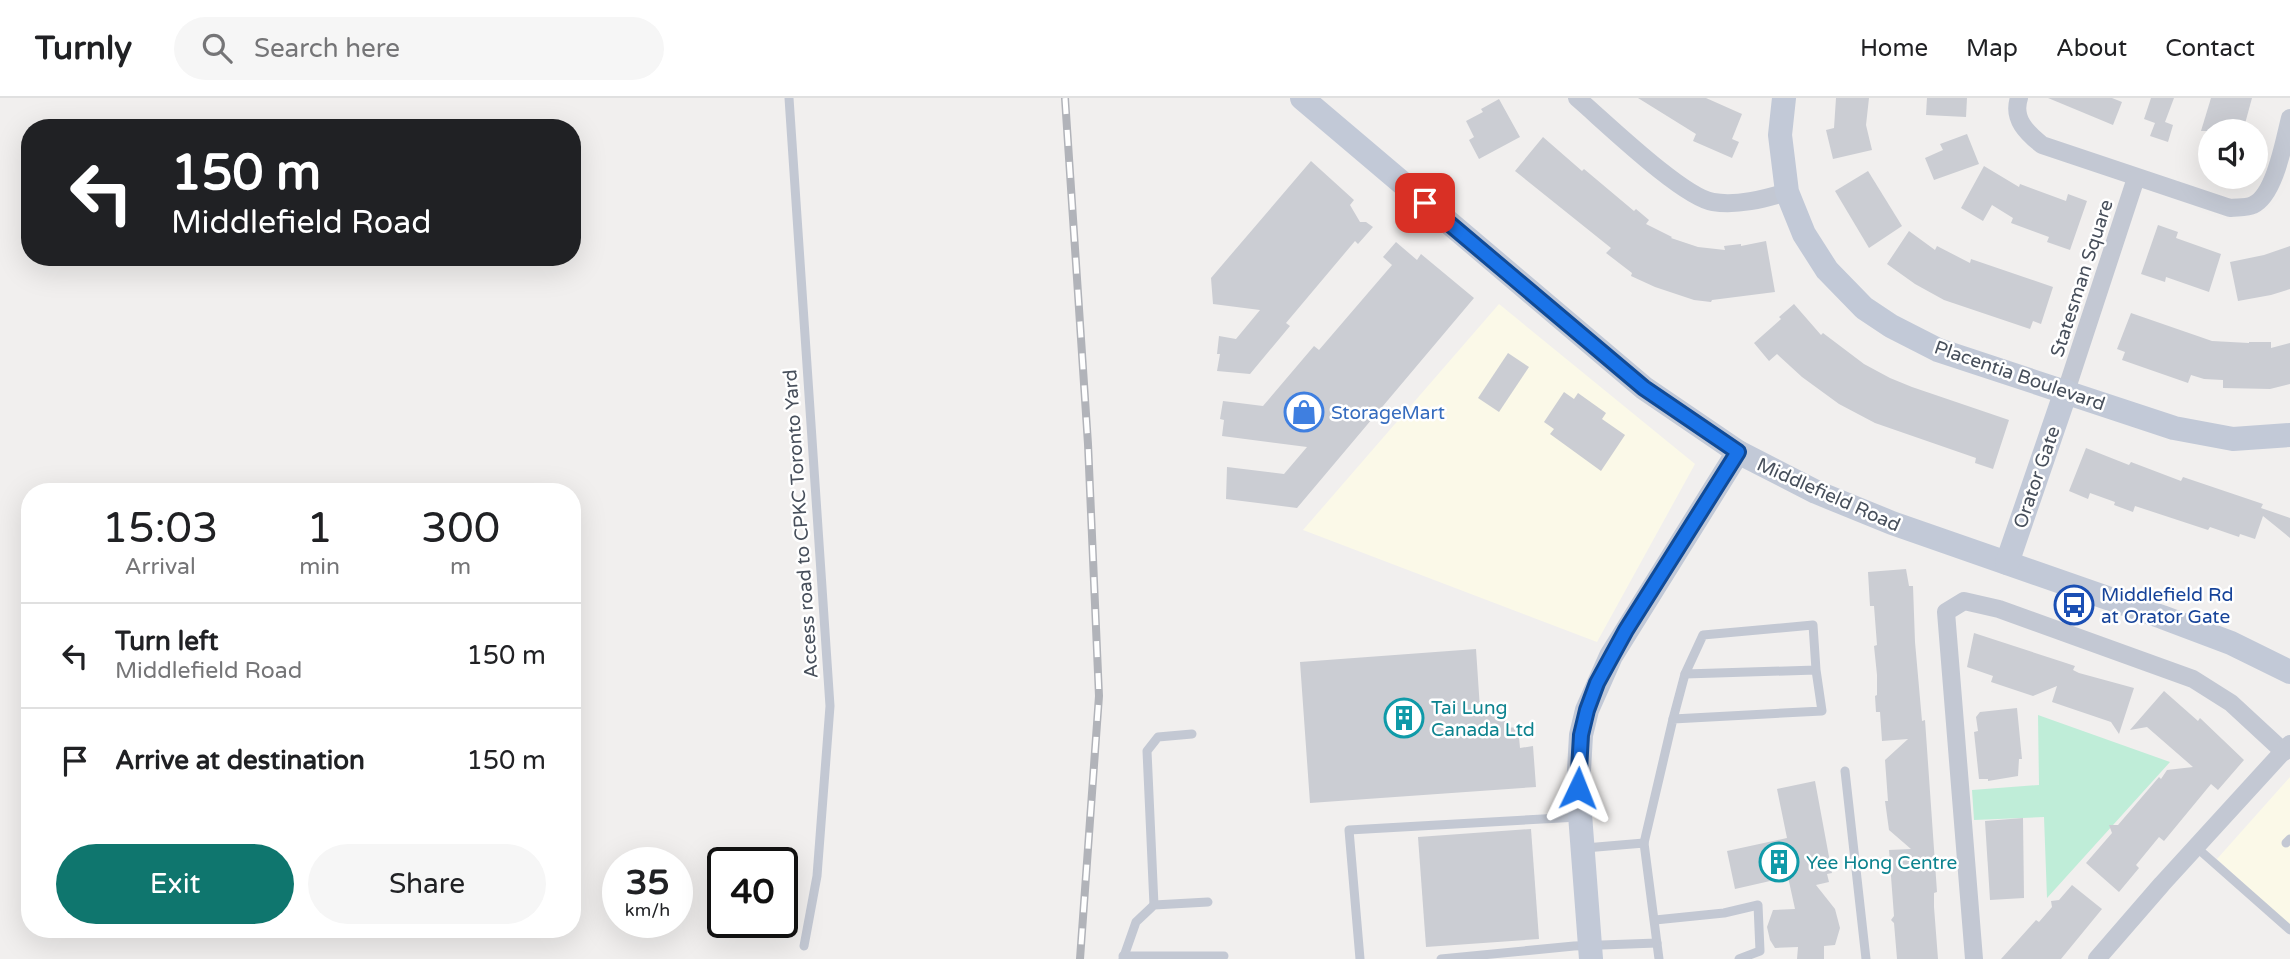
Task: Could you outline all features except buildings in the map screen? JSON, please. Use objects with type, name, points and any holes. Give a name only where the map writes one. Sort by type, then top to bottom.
[{"type":"street","name":"Middlefield Road","points":[[1301,98],[1644,388],[1738,452],[1816,492],[1892,523],[2162,617],[2220,639],[2290,673]]},
{"type":"street","points":[[1577,98],[1681,185],[1703,199],[1724,203],[1742,202],[1787,192]]},
{"type":"street","name":"Placentia Boulevard","points":[[1784,98],[1780,135],[1787,192],[1804,234],[1827,270],[1864,308],[1938,350],[2192,432],[2233,439],[2290,435]]},
{"type":"street","points":[[2019,98],[2018,117],[2029,135],[2042,145],[2230,208],[2252,206],[2265,195],[2275,173],[2290,118]]},
{"type":"street","name":"Statesman Square","points":[[2066,391],[2136,178]]},
{"type":"street","name":"Orator Gate","points":[[2007,564],[2066,391]]},
{"type":"street","points":[[1590,952],[1578,788],[1581,735],[1587,710],[1597,683],[1626,630],[1738,452]]},
{"type":"street","points":[[1974,959],[1946,612],[1964,601],[1999,609],[2193,679],[2231,703],[2287,748],[2097,959]]},
{"type":"lane","name":"Access road to CPKC Toronto Yard","points":[[789,98],[830,706],[817,876],[804,946]]},
{"type":"lane","points":[[1659,959],[1644,843],[1673,719],[1685,674],[1703,635],[1813,625],[1822,710],[1673,719]]},
{"type":"lane","points":[[1685,674],[1816,670]]},
{"type":"lane","points":[[1154,905],[1147,751],[1158,737],[1192,734]]},
{"type":"lane","points":[[1845,771],[1866,959]]},
{"type":"lane","points":[[1360,959],[1349,830],[1580,817]]},
{"type":"lane","points":[[1583,848],[1644,843]]},
{"type":"lane","points":[[2196,847],[2289,929]]},
{"type":"lane","points":[[1208,902],[1154,905],[1136,922],[1123,958],[1224,956]]},
{"type":"lane","points":[[1655,920],[1724,913],[1758,905],[1760,951],[1740,959]]},
{"type":"lane","points":[[1441,959],[1590,952],[1657,943]]},
{"type":"shaded area","points":[[1499,304],[1695,464],[1597,642],[1303,530]]},
{"type":"shaded area","points":[[2290,777],[2290,926],[2217,859]]},
{"type":"green space","points":[[2038,715],[2170,762],[2047,898],[2044,817],[1974,820],[1972,790],[2039,785]]},
{"type":"railway","points":[[1065,98],[1088,444],[1099,696],[1080,959]]},
{"type":"place","name":"StorageMart","points":[[1304,412]]},
{"type":"place","name":"Middlefield Rd at Orator Gate","points":[[2074,605]]},
{"type":"place","name":"Tai Lung Canada Ltd","points":[[1404,718]]},
{"type":"place","name":"Yee Hong Centre","points":[[1779,862]]},
{"type":"route","points":[[1425,203],[1644,388],[1738,452],[1626,630],[1597,683],[1581,735],[1578,788]]}]
